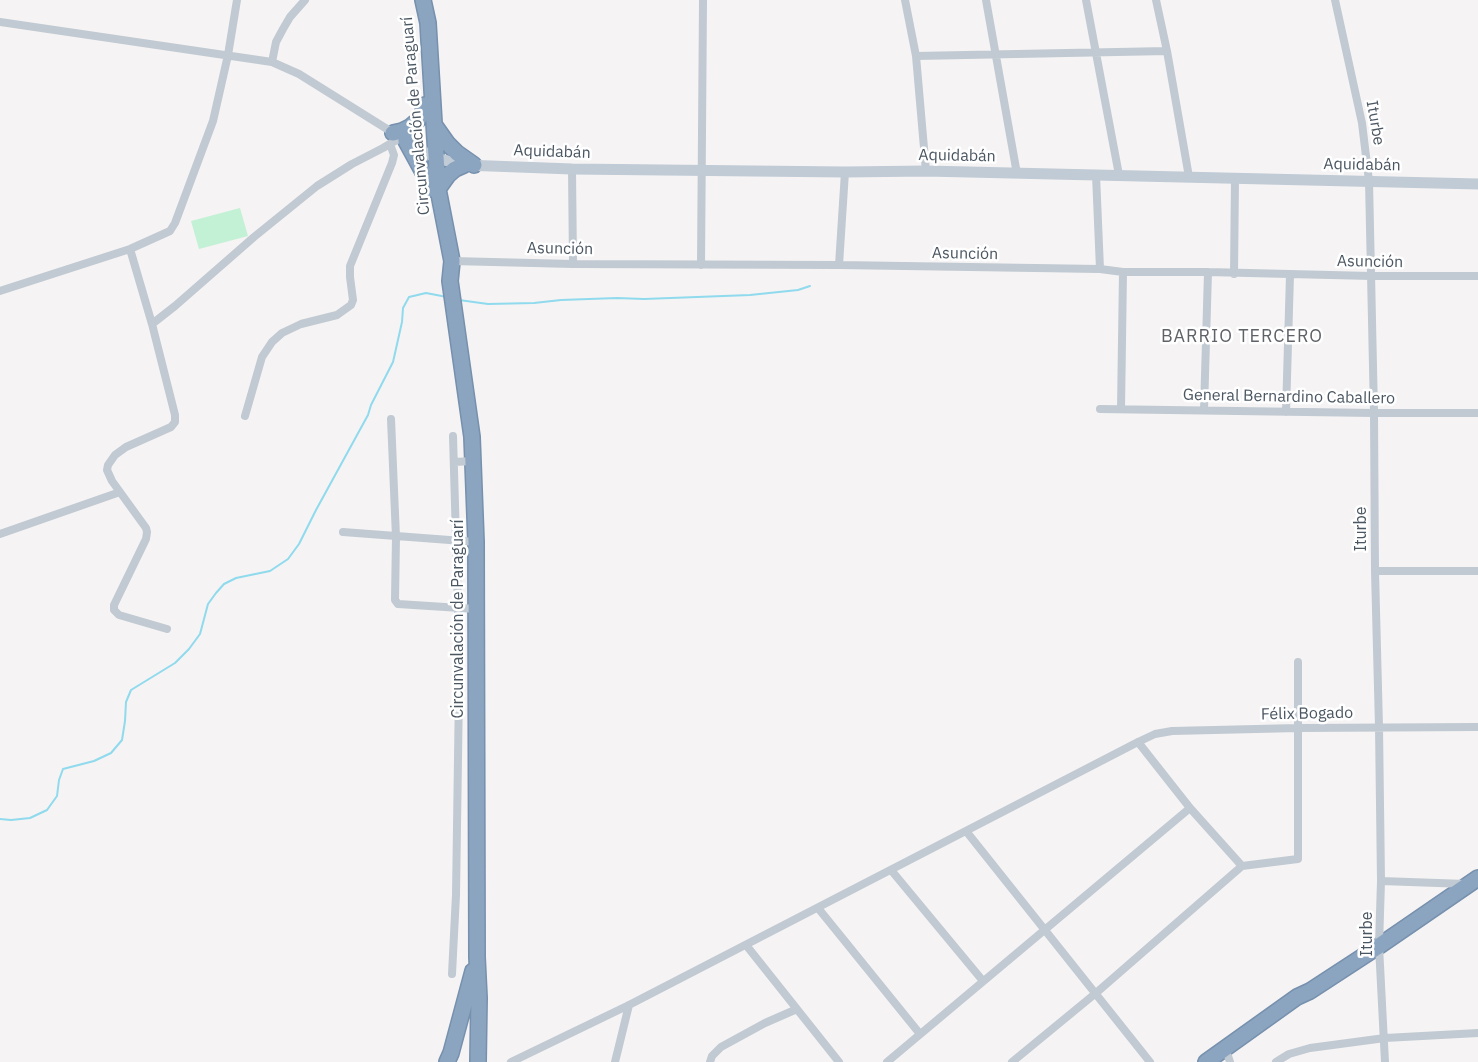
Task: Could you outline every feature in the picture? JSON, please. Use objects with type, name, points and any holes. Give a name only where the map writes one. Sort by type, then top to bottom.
[{"type":"highway","name":"Circunvalación de Paraguarí","points":[[423,3],[421,22],[425,105],[432,156],[441,259],[450,281],[472,438],[476,542],[478,1062]]},
{"type":"highway","name":"Circunvalación de Paraguarí","points":[[423,3],[428,23],[434,126],[432,156]]},
{"type":"highway","points":[[425,105],[417,121],[402,131],[397,139],[434,189],[455,169],[469,165],[447,143],[434,126]]},
{"type":"highway","name":"Circunvalación de Paraguarí","points":[[434,189],[452,261],[450,281]]},
{"type":"highway","points":[[1206,1062],[1297,998],[1379,946],[1474,881]]},
{"type":"highway","name":"Circunvalación de Paraguarí","points":[[447,1062],[477,957]]},
{"type":"highway","points":[[1225,1060],[1301,1002],[1310,991]]},
{"type":"street","points":[[0,291],[130,248],[170,231],[175,223],[213,121],[228,55],[237,0]]},
{"type":"street","points":[[272,62],[276,42],[282,29],[304,0]]},
{"type":"street","points":[[701,265],[703,0]]},
{"type":"street","points":[[905,0],[916,56],[926,171]]},
{"type":"street","points":[[986,0],[1017,174]]},
{"type":"street","points":[[1086,0],[1119,175]]},
{"type":"street","points":[[1156,0],[1189,177]]},
{"type":"street","name":"Iturbe","points":[[1335,0],[1362,123],[1369,181],[1379,727],[1381,881],[1379,946],[1385,1062]]},
{"type":"street","points":[[0,22],[272,62],[299,74],[397,139],[432,156]]},
{"type":"street","points":[[916,56],[1167,51]]},
{"type":"street","points":[[152,324],[317,186],[397,139]]},
{"type":"street","points":[[245,416],[262,357],[272,342],[282,333],[301,324],[338,315],[352,305],[350,266],[392,163],[397,139]]},
{"type":"street","name":"Aquidabán","points":[[432,156],[469,165],[572,169],[926,171],[1478,184]]},
{"type":"street","points":[[572,169],[573,264]]},
{"type":"street","points":[[839,266],[845,172]]},
{"type":"street","points":[[1096,175],[1100,270]]},
{"type":"street","points":[[1234,178],[1234,274]]},
{"type":"street","points":[[130,248],[174,409],[175,422],[171,427],[126,447],[115,455],[108,464],[107,470],[112,481],[147,532],[146,539],[114,605],[114,610],[119,615],[166,629]]},
{"type":"street","name":"Asunción","points":[[452,261],[1100,270],[1290,275],[1478,276]]},
{"type":"street","points":[[1122,409],[1123,272]]},
{"type":"street","points":[[1204,410],[1208,272]]},
{"type":"street","points":[[1286,412],[1290,275]]},
{"type":"street","name":"General Bernardino Caballero","points":[[1100,409],[1478,413]]},
{"type":"street","points":[[391,418],[396,536],[395,600],[398,604],[476,609]]},
{"type":"street","points":[[452,974],[456,895],[459,690],[453,436]]},
{"type":"street","points":[[454,462],[473,461]]},
{"type":"street","points":[[0,534],[120,492]]},
{"type":"street","points":[[343,532],[476,542]]},
{"type":"street","points":[[1375,571],[1478,571]]},
{"type":"street","points":[[1012,1062],[1096,993],[1242,866],[1298,859],[1298,662]]},
{"type":"street","name":"Félix Bogado","points":[[512,1062],[746,945],[1155,734],[1172,731],[1298,728],[1478,727]]},
{"type":"street","points":[[1138,742],[1190,808],[1242,866]]},
{"type":"street","points":[[887,1062],[1190,808]]},
{"type":"street","points":[[966,831],[1150,1062]]},
{"type":"street","points":[[891,870],[983,981]]},
{"type":"street","points":[[1381,881],[1474,881]]},
{"type":"street","points":[[818,908],[920,1034]]},
{"type":"street","points":[[746,945],[839,1062]]},
{"type":"street","points":[[615,1062],[628,1005]]},
{"type":"street","points":[[710,1062],[712,1056],[721,1047],[765,1023],[796,1009]]},
{"type":"street","points":[[1276,1062],[1289,1054],[1310,1048],[1385,1038],[1478,1033]]},
{"type":"green space","points":[[240,208],[248,236],[199,249],[191,221]]},
{"type":"waterway","points":[[459,300],[488,304],[617,298],[644,299],[750,295],[798,290],[810,286]]},
{"type":"waterway","points":[[0,819],[30,818],[47,810],[57,796],[59,780],[63,769],[94,761],[111,753],[122,740],[126,702],[131,690],[175,663],[189,649],[200,634],[208,604],[224,584],[236,578],[270,571],[288,559],[299,544],[368,415],[371,405],[393,362],[402,322],[403,308],[409,297],[426,293],[447,297]]},
{"type":"district","name":"BARRIO TERCERO","points":[[1242,337]]}]
